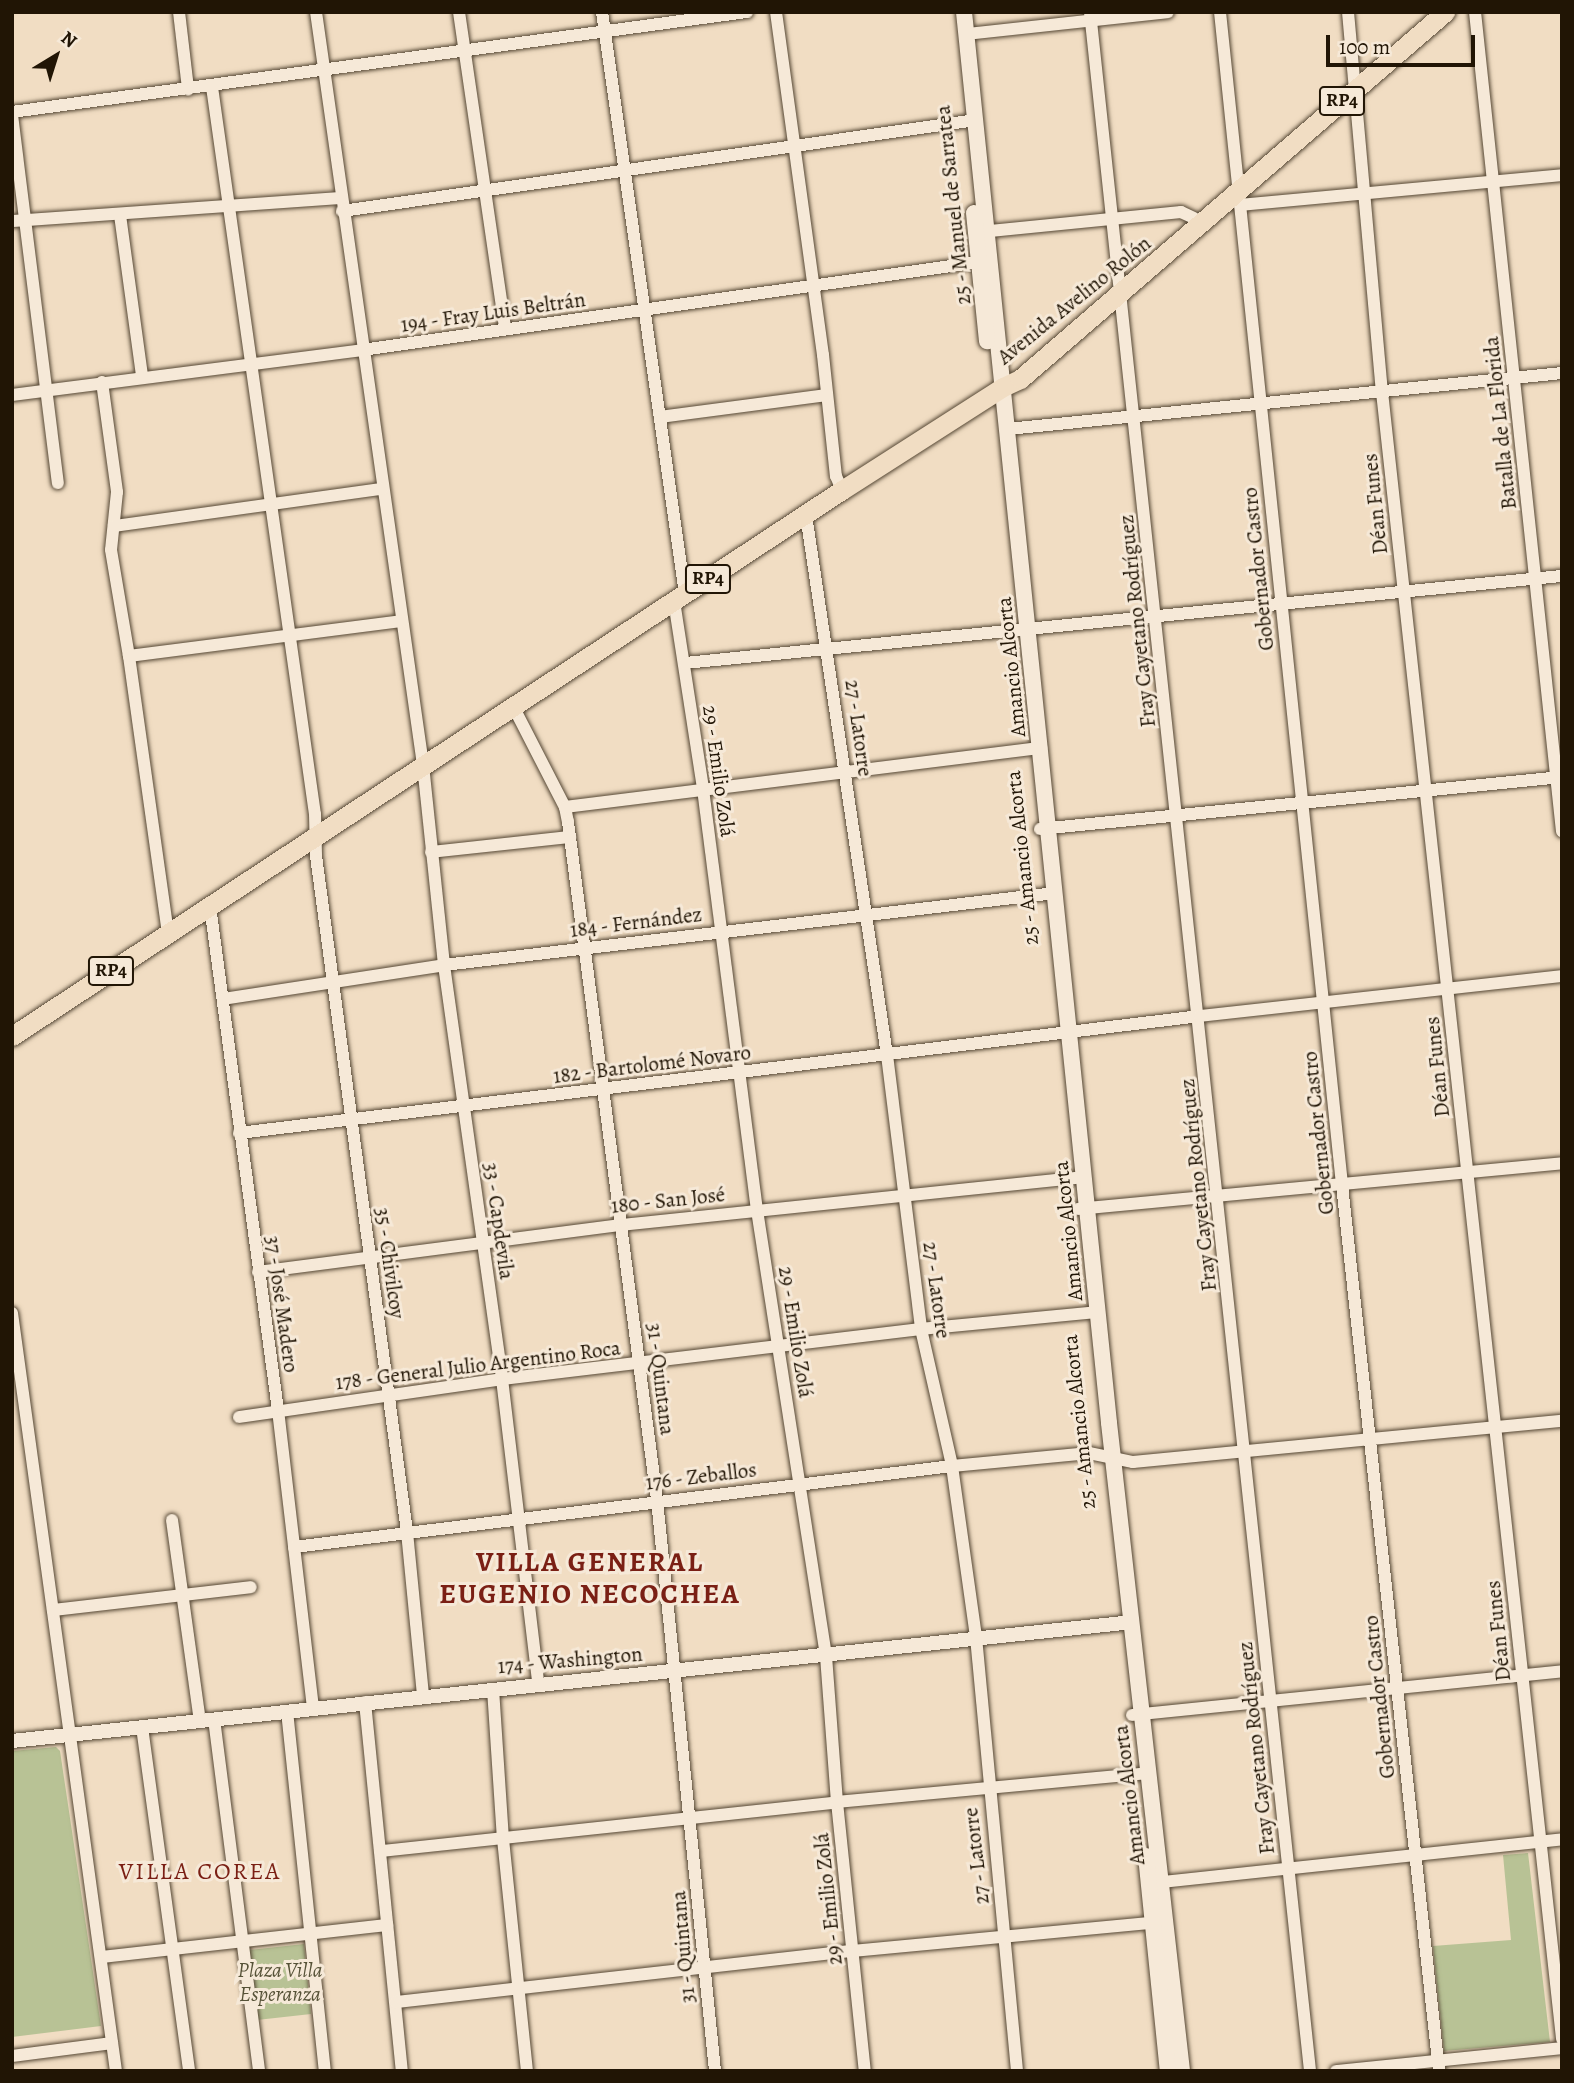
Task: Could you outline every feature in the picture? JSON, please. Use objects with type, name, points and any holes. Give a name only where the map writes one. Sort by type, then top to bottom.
[{"type":"main road","name":"25 - Manuel de Sarratea","points":[[954,12],[971,121]]},
{"type":"main road","points":[[964,12],[971,121],[998,390]]},
{"type":"main road","name":"Avenida Avelino Rolón","points":[[1120,288],[1239,192],[1431,12]]},
{"type":"main road","name":"Avenida Avelino Rolón","points":[[1354,85],[1445,12]]},
{"type":"main road","name":"Avenida Avelino Rolón","points":[[998,390],[1020,379],[1194,218],[1239,192]]},
{"type":"main road","name":"25 - Manuel de Sarratea","points":[[981,231],[979,262],[998,390]]},
{"type":"main road","name":"Amancio Alcorta","points":[[998,390],[1008,429],[1023,629]]},
{"type":"main road","name":"RP4","points":[[12,1036],[998,390]]},
{"type":"main road","name":"25 - Amancio Alcorta","points":[[998,390],[1080,1178]]},
{"type":"main road","name":"Amancio Alcorta","points":[[1080,1178],[1143,1774]]},
{"type":"main road","points":[[1143,1774],[1155,1883],[1168,2071]]},
{"type":"main road","points":[[1158,1922],[1182,2071]]},
{"type":"street","points":[[179,12],[188,89]]},
{"type":"street","name":"33 - Capdevila","points":[[316,12],[423,765],[444,965],[502,1379],[538,1683]]},
{"type":"street","points":[[459,12],[487,190],[505,330]]},
{"type":"street","name":"29 - Emilio Zolá","points":[[603,12],[660,417],[685,663],[738,1073],[826,1656],[837,1802],[865,2071]]},
{"type":"street","points":[[58,483],[46,390],[18,221],[12,114],[747,12]]},
{"type":"street","points":[[776,12],[796,146],[836,477],[842,491]]},
{"type":"street","points":[[967,34],[1091,16],[1168,12]]},
{"type":"street","name":"Gobernador Castro","points":[[1220,12],[1342,1185],[1439,2066]]},
{"type":"street","name":"Déan Funes","points":[[1348,12],[1382,392],[1562,2039]]},
{"type":"street","name":"Batalla de La Florida","points":[[1475,12],[1535,578],[1559,777],[1562,831]]},
{"type":"street","name":"Fray Cayetano Rodríguez","points":[[1091,16],[1200,1016],[1310,2071]]},
{"type":"street","name":"35 - Chivilcoy","points":[[212,87],[316,814],[316,836],[351,1120],[407,1532],[424,1696]]},
{"type":"street","points":[[18,221],[231,206],[342,205],[487,190],[626,173],[971,121]]},
{"type":"street","points":[[1239,192],[1364,193],[1562,175]]},
{"type":"street","points":[[981,231],[1181,212],[1194,218]]},
{"type":"street","points":[[120,215],[142,376]]},
{"type":"street","name":"194 - Fray Luis Beltrán","points":[[12,395],[142,376],[362,350],[979,262]]},
{"type":"street","points":[[1008,429],[1562,373]]},
{"type":"street","points":[[102,382],[117,492],[111,550],[129,656],[168,934]]},
{"type":"street","points":[[660,417],[827,395]]},
{"type":"street","points":[[114,526],[382,489]]},
{"type":"street","name":"27 - Latorre","points":[[806,515],[887,1055],[921,1329],[952,1466],[976,1637],[988,1787],[1017,2071]]},
{"type":"street","points":[[685,663],[1562,576]]},
{"type":"street","points":[[129,656],[401,621]]},
{"type":"street","name":"31 - Quintana","points":[[513,706],[565,807],[570,837],[657,1500],[715,2071]]},
{"type":"street","points":[[565,807],[1037,748]]},
{"type":"street","points":[[1044,829],[1559,777]]},
{"type":"street","points":[[431,852],[570,837]]},
{"type":"street","name":"184 - Fernández","points":[[223,999],[444,965],[1051,893]]},
{"type":"street","name":"37 - José Madero","points":[[210,906],[278,1410],[313,1707]]},
{"type":"street","name":"182 - Bartolomé Novaro","points":[[239,1133],[1200,1016],[1562,976]]},
{"type":"street","points":[[1083,1209],[1562,1163]]},
{"type":"street","name":"180 - San José","points":[[258,1272],[621,1224],[1080,1178]]},
{"type":"street","points":[[12,1312],[116,2071]]},
{"type":"street","name":"178 - General Julio Argentino Roca","points":[[239,1417],[388,1393],[640,1365],[921,1329],[1093,1312]]},
{"type":"street","name":"176 - Zeballos","points":[[294,1547],[657,1500],[952,1466],[1089,1454],[1133,1462],[1562,1421]]},
{"type":"street","points":[[172,1520],[242,1941],[258,2071]]},
{"type":"street","points":[[53,1610],[251,1587]]},
{"type":"street","name":"174 - Washington","points":[[12,1741],[1127,1622]]},
{"type":"street","points":[[1136,1714],[1562,1671]]},
{"type":"street","points":[[493,1689],[503,1839],[527,2071]]},
{"type":"street","points":[[365,1702],[382,1850],[402,2071]]},
{"type":"street","points":[[287,1711],[325,2071]]},
{"type":"street","points":[[142,1727],[189,2071]]},
{"type":"street","points":[[382,1850],[837,1802],[1143,1774]]},
{"type":"street","points":[[1155,1883],[1562,1839]]},
{"type":"street","points":[[396,2002],[853,1951],[1158,1922]]},
{"type":"street","points":[[101,1958],[387,1925]]},
{"type":"street","points":[[12,2056],[112,2043]]},
{"type":"street","points":[[1336,2071],[1439,2066],[1562,2048]]},
{"type":"green space","points":[[56,1747],[60,1751],[101,2026],[12,2037],[12,1751]]},
{"type":"green space","points":[[1528,1853],[1550,2042],[1444,2051],[1433,1946],[1511,1940],[1503,1855]]},
{"type":"green space","name":"Plaza Villa Esperanza","points":[[304,1944],[311,2014],[257,2020],[249,1950]]},
{"type":"district","name":"VILLA GENERAL EUGENIO NECOCHEA","points":[[590,1578]]},
{"type":"district","name":"VILLA COREA","points":[[200,1872]]}]
